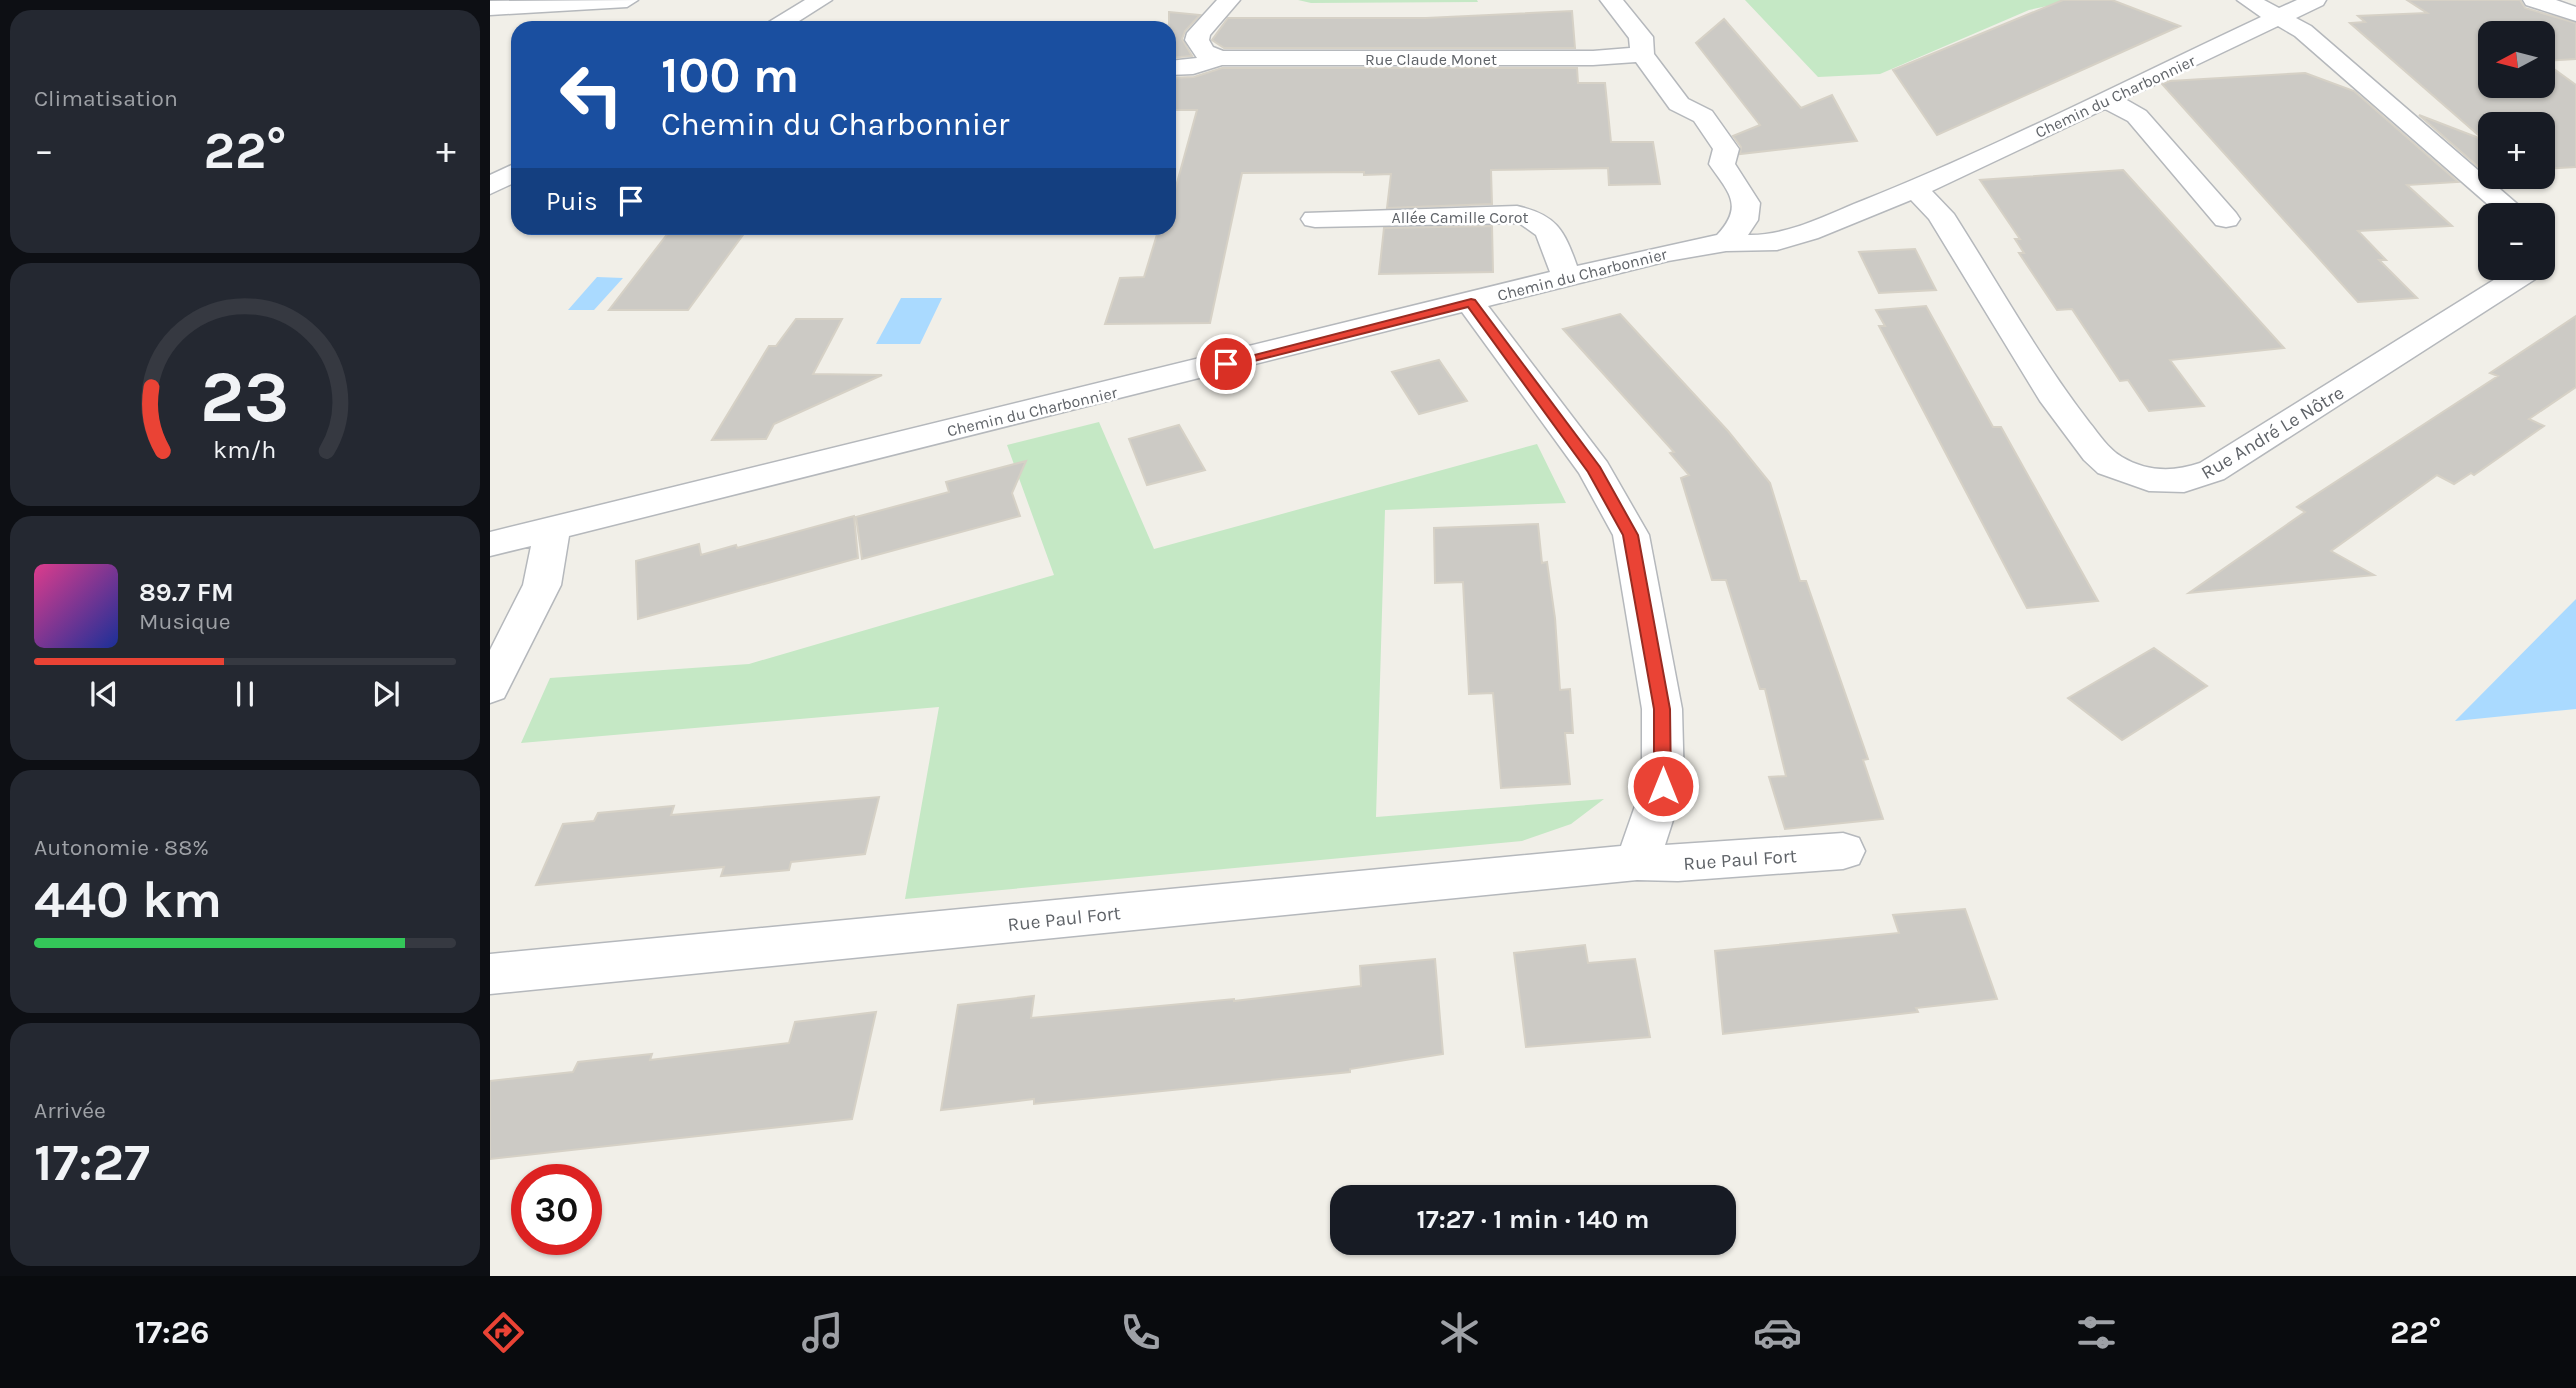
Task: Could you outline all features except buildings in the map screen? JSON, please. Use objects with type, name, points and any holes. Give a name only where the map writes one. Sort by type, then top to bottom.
[{"type":"street","points":[[490,8],[627,0]]},
{"type":"street","points":[[784,21],[821,0]]},
{"type":"street","points":[[1220,58],[1204,52],[1197,40],[1199,33],[1229,0]]},
{"type":"street","points":[[1611,0],[1641,37],[1642,54],[1679,104],[1703,117],[1726,149],[1721,164],[1745,197],[1748,211],[1745,223],[1726,242]]},
{"type":"street","points":[[2248,0],[2303,31],[2502,203]]},
{"type":"street","name":"Chemin du Charbonnier","points":[[490,544],[1471,303],[1566,276],[1668,252],[1726,242],[1767,244],[1808,232],[1915,189],[2315,0]]},
{"type":"street","points":[[2534,0],[2576,14]]},
{"type":"street","name":"Rue Claude Monet","points":[[1176,68],[1193,67],[1220,58],[1593,58],[1642,54]]},
{"type":"street","points":[[2108,100],[2137,116],[2225,219]]},
{"type":"street","points":[[490,186],[511,174]]},
{"type":"street","name":"Rue André Le Nôtre","points":[[1915,189],[1940,214],[2077,431],[2110,466],[2149,480],[2184,481],[2201,477],[2514,280]]},
{"type":"street","name":"Allée Camille Corot","points":[[1315,219],[1517,214],[1536,217],[1546,226],[1566,276]]},
{"type":"street","points":[[1471,303],[1595,470],[1631,535],[1662,709],[1663,786],[1637,862]]},
{"type":"street","points":[[490,688],[542,585],[552,529]]},
{"type":"street","name":"Rue Paul Fort","points":[[490,974],[1637,862],[1678,863],[1843,851]]},
{"type":"green space","points":[[1298,0],[1477,0],[1478,2],[1311,3]]},
{"type":"green space","points":[[1745,0],[2075,0],[2029,10],[1880,74],[1818,77]]},
{"type":"green space","points":[[1099,422],[1154,549],[1537,444],[1566,503],[1385,510],[1376,817],[1604,799],[1571,824],[1522,841],[905,899],[939,707],[521,743],[550,678],[749,664],[1054,575],[1007,445]]},
{"type":"water","points":[[597,277],[623,278],[594,310],[568,310]]},
{"type":"water","points":[[901,298],[942,298],[920,344],[876,344]]},
{"type":"water","points":[[2576,599],[2576,709],[2455,721]]},
{"type":"route","points":[[1226,364],[1471,303],[1595,470],[1631,535],[1662,709],[1663,786]]}]
